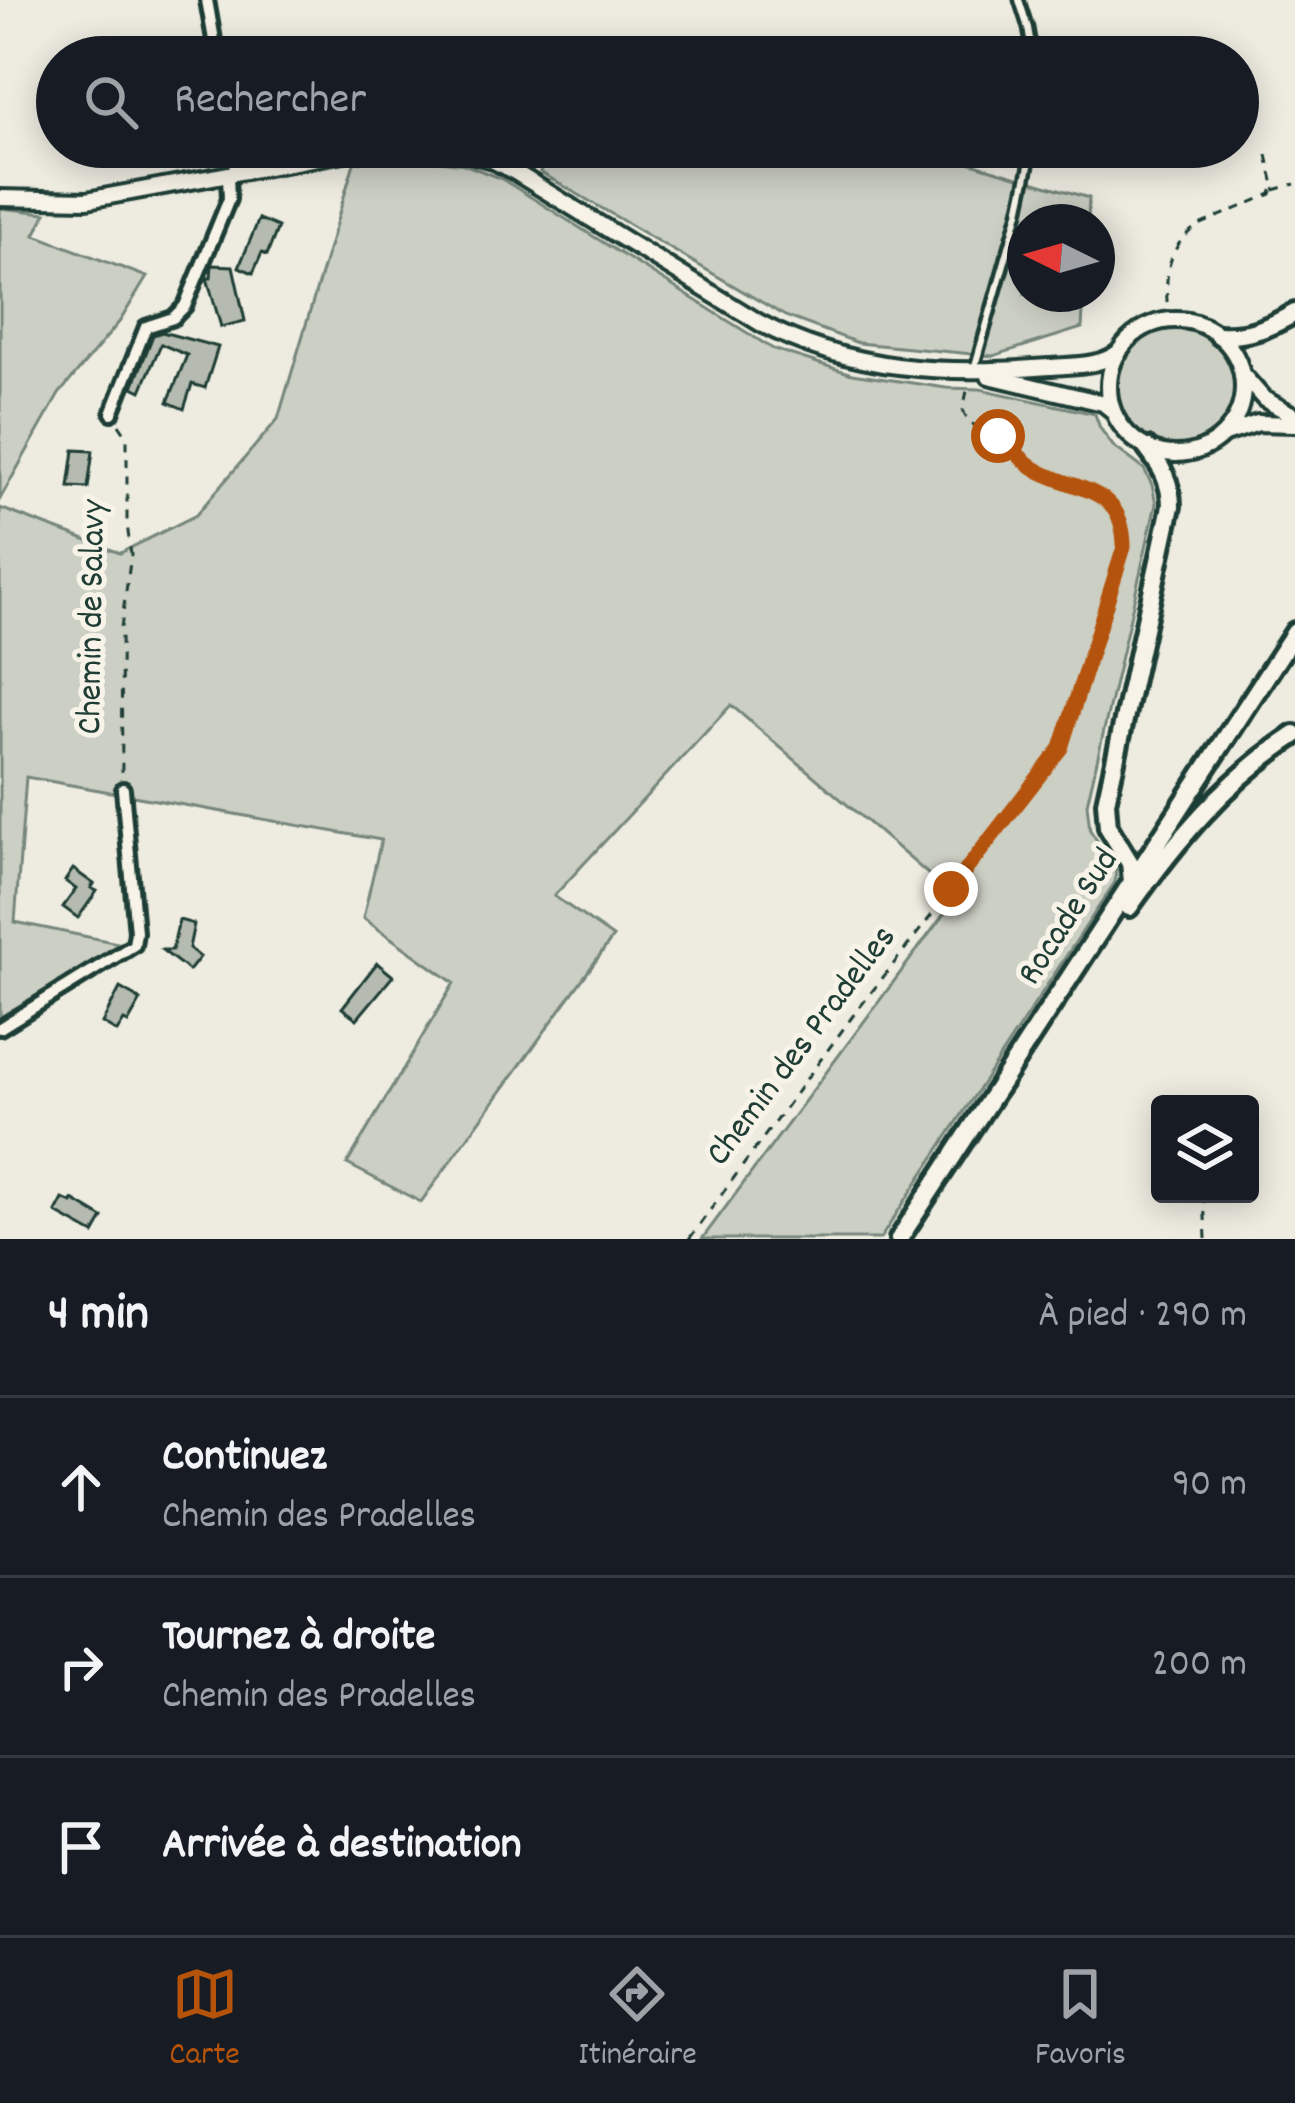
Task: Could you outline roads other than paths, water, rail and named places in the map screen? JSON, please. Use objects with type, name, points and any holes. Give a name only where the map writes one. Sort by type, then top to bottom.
[{"type":"main road","points":[[1219,335],[1262,330],[1295,313]]},
{"type":"main road","points":[[1132,881],[1130,863],[1108,826],[1106,802],[1171,506],[1165,474],[1147,448]]},
{"type":"main road","name":"Rocade Sud","points":[[899,1239],[1295,632]]},
{"type":"main road","points":[[1018,1058],[1176,842],[1216,797],[1295,735]]},
{"type":"street","points":[[207,0],[213,36]]},
{"type":"street","points":[[112,412],[146,327],[166,321],[185,306],[229,199],[232,168]]},
{"type":"street","points":[[0,198],[87,200],[268,168]]},
{"type":"street","points":[[507,168],[793,339],[855,360],[973,373],[1086,398],[1113,411]]},
{"type":"street","points":[[973,373],[1106,361],[1141,330],[1169,320],[1187,320],[1219,335],[1242,374],[1264,398],[1295,420]]},
{"type":"street","points":[[1120,351],[1111,370],[1113,411],[1121,426],[1147,448],[1196,452],[1225,434],[1258,423],[1295,420]]},
{"type":"street","points":[[1225,434],[1243,395],[1242,374]]},
{"type":"street","points":[[0,1028],[134,945],[123,789]]},
{"type":"lane","points":[[1019,0],[1029,36]]},
{"type":"lane","points":[[973,373],[1028,168]]}]
